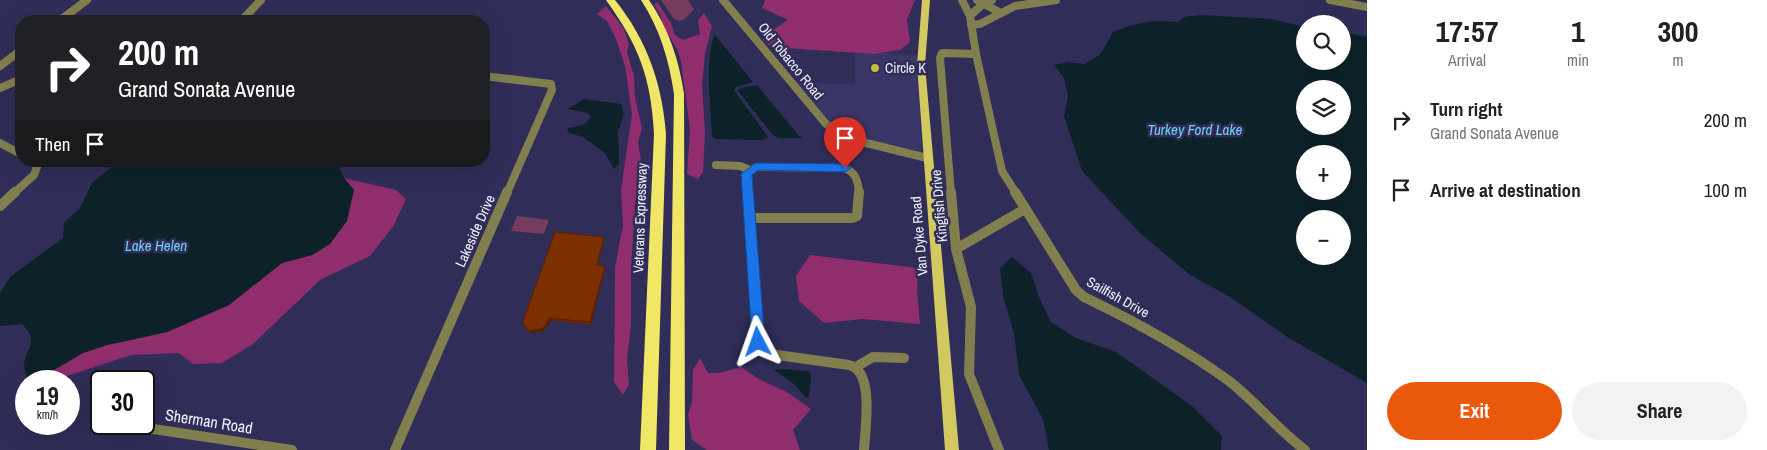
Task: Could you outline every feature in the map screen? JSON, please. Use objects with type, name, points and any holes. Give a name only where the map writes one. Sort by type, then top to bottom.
[{"type":"highway","name":"Veterans Expressway","points":[[610,0],[626,19],[640,43],[652,73],[658,103],[660,134],[648,450]]},
{"type":"highway","points":[[645,0],[669,46],[679,94],[677,450]]},
{"type":"main road","name":"Van Dyke Road","points":[[922,0],[921,64],[927,158],[952,450]]},
{"type":"main road","name":"Van Dyke Road","points":[[923,19],[926,0]]},
{"type":"street","points":[[67,15],[87,0]]},
{"type":"street","points":[[247,15],[261,0]]},
{"type":"street","name":"Old Tobacco Road","points":[[723,0],[826,124],[846,138],[927,158]]},
{"type":"street","points":[[962,0],[970,16],[976,54]]},
{"type":"street","points":[[970,16],[981,2],[992,0]]},
{"type":"street","points":[[971,25],[980,24],[1015,6],[1056,0]]},
{"type":"street","points":[[1330,0],[1350,2],[1367,8]]},
{"type":"street","points":[[1358,0],[1367,2]]},
{"type":"street","points":[[981,2],[1001,13]]},
{"type":"street","name":"Kingfish Drive","points":[[976,54],[948,52],[942,53],[940,58],[956,249],[971,307],[969,374],[999,450]]},
{"type":"street","name":"Sailfish Drive","points":[[976,54],[1002,171],[1076,290],[1084,297],[1146,328],[1229,382],[1290,445],[1305,450]]},
{"type":"street","points":[[0,66],[15,55]]},
{"type":"street","name":"Lakeside Drive","points":[[394,450],[552,90],[551,84],[543,82],[490,77]]},
{"type":"street","points":[[0,88],[15,82]]},
{"type":"street","points":[[0,143],[15,151]]},
{"type":"street","points":[[716,165],[740,166],[750,170],[763,166],[845,168],[854,173],[857,178],[860,208],[856,216],[852,218],[749,218]]},
{"type":"street","points":[[0,206],[34,175],[37,167]]},
{"type":"street","points":[[750,170],[747,174],[749,218],[758,342],[762,349],[775,356],[856,367],[861,372],[865,383],[864,450]]},
{"type":"street","points":[[956,249],[1025,209]]},
{"type":"street","points":[[856,367],[865,358],[904,358]]},
{"type":"street","name":"Sherman Road","points":[[155,430],[254,447],[292,450]]},
{"type":"shaded area","points":[[661,0],[688,0],[694,9],[686,18],[680,21],[674,19]]},
{"type":"shaded area","points":[[765,0],[915,0],[907,20],[910,42],[900,50],[874,54],[771,47],[763,40],[765,35],[788,20],[762,8]]},
{"type":"shaded area","points":[[657,2],[671,23],[675,35],[683,40],[700,34],[698,20],[704,13],[712,26],[705,54],[702,86],[705,132],[703,173],[698,179],[687,174],[690,129],[681,61],[677,49],[654,5]]},
{"type":"shaded area","points":[[606,6],[624,29],[629,45],[627,52],[634,76],[635,97],[642,128],[638,142],[641,161],[635,205],[631,270],[631,325],[627,359],[629,385],[623,395],[614,382],[615,267],[623,225],[621,190],[632,114],[625,66],[616,39],[607,21],[597,14]]},
{"type":"shaded area","points":[[855,51],[917,55],[922,156],[847,137],[827,122],[790,81],[855,85]]},
{"type":"shaded area","points":[[344,178],[396,190],[406,199],[394,225],[370,256],[320,280],[253,344],[222,363],[193,364],[179,353],[131,355],[80,372],[80,370],[54,370],[83,353],[107,345],[167,332],[229,305],[282,263],[312,255],[330,244],[354,190]]},
{"type":"shaded area","points":[[517,216],[549,220],[544,234],[511,231]]},
{"type":"shaded area","points":[[810,255],[918,268],[917,291],[920,324],[863,319],[824,323],[799,301],[796,276]]},
{"type":"shaded area","points":[[700,358],[708,373],[719,373],[741,367],[759,379],[787,392],[811,409],[793,430],[800,450],[707,450],[692,440],[688,414],[692,403],[693,370]]},
{"type":"water","name":"Turkey Ford Lake","points":[[1200,15],[1271,19],[1296,25],[1296,70],[1351,70],[1351,34],[1367,37],[1367,383],[1289,338],[1230,297],[1189,274],[1139,232],[1082,171],[1064,116],[1068,96],[1064,78],[1054,65],[1068,62],[1084,64],[1098,56],[1113,32],[1145,22],[1178,22],[1184,17]]},
{"type":"water","points":[[715,35],[753,82],[736,87],[734,90],[768,137],[762,140],[715,139],[712,136],[709,70]]},
{"type":"water","points":[[757,85],[801,138],[778,138],[772,134],[738,91],[740,88]]},
{"type":"water","points":[[584,99],[621,104],[624,114],[618,132],[619,165],[614,169],[605,153],[583,137],[569,133],[567,128],[583,124],[591,117],[588,113],[568,109]]},
{"type":"water","name":"Lake Helen","points":[[112,167],[339,167],[344,178],[354,190],[347,221],[330,244],[312,255],[282,263],[229,305],[167,332],[107,345],[83,353],[54,370],[25,370],[24,365],[30,345],[30,336],[28,330],[22,324],[0,326],[0,293],[11,276],[63,238],[64,223],[80,208],[92,183]]},
{"type":"water","points":[[1012,257],[1031,273],[1039,297],[1051,322],[1076,338],[1116,352],[1192,406],[1222,436],[1221,450],[1049,450],[1043,419],[1019,375],[1014,333],[1003,296],[1000,268]]},
{"type":"water","points":[[774,370],[808,371],[811,374],[809,396],[806,398],[794,384]]},
{"type":"building","points":[[555,232],[604,237],[597,265],[605,266],[590,322],[550,318],[543,328],[531,331],[524,326],[523,321]]},
{"type":"place","name":"Circle K","points":[[875,68]]},
{"type":"route","points":[[758,342],[747,174],[756,167],[845,168]]}]
